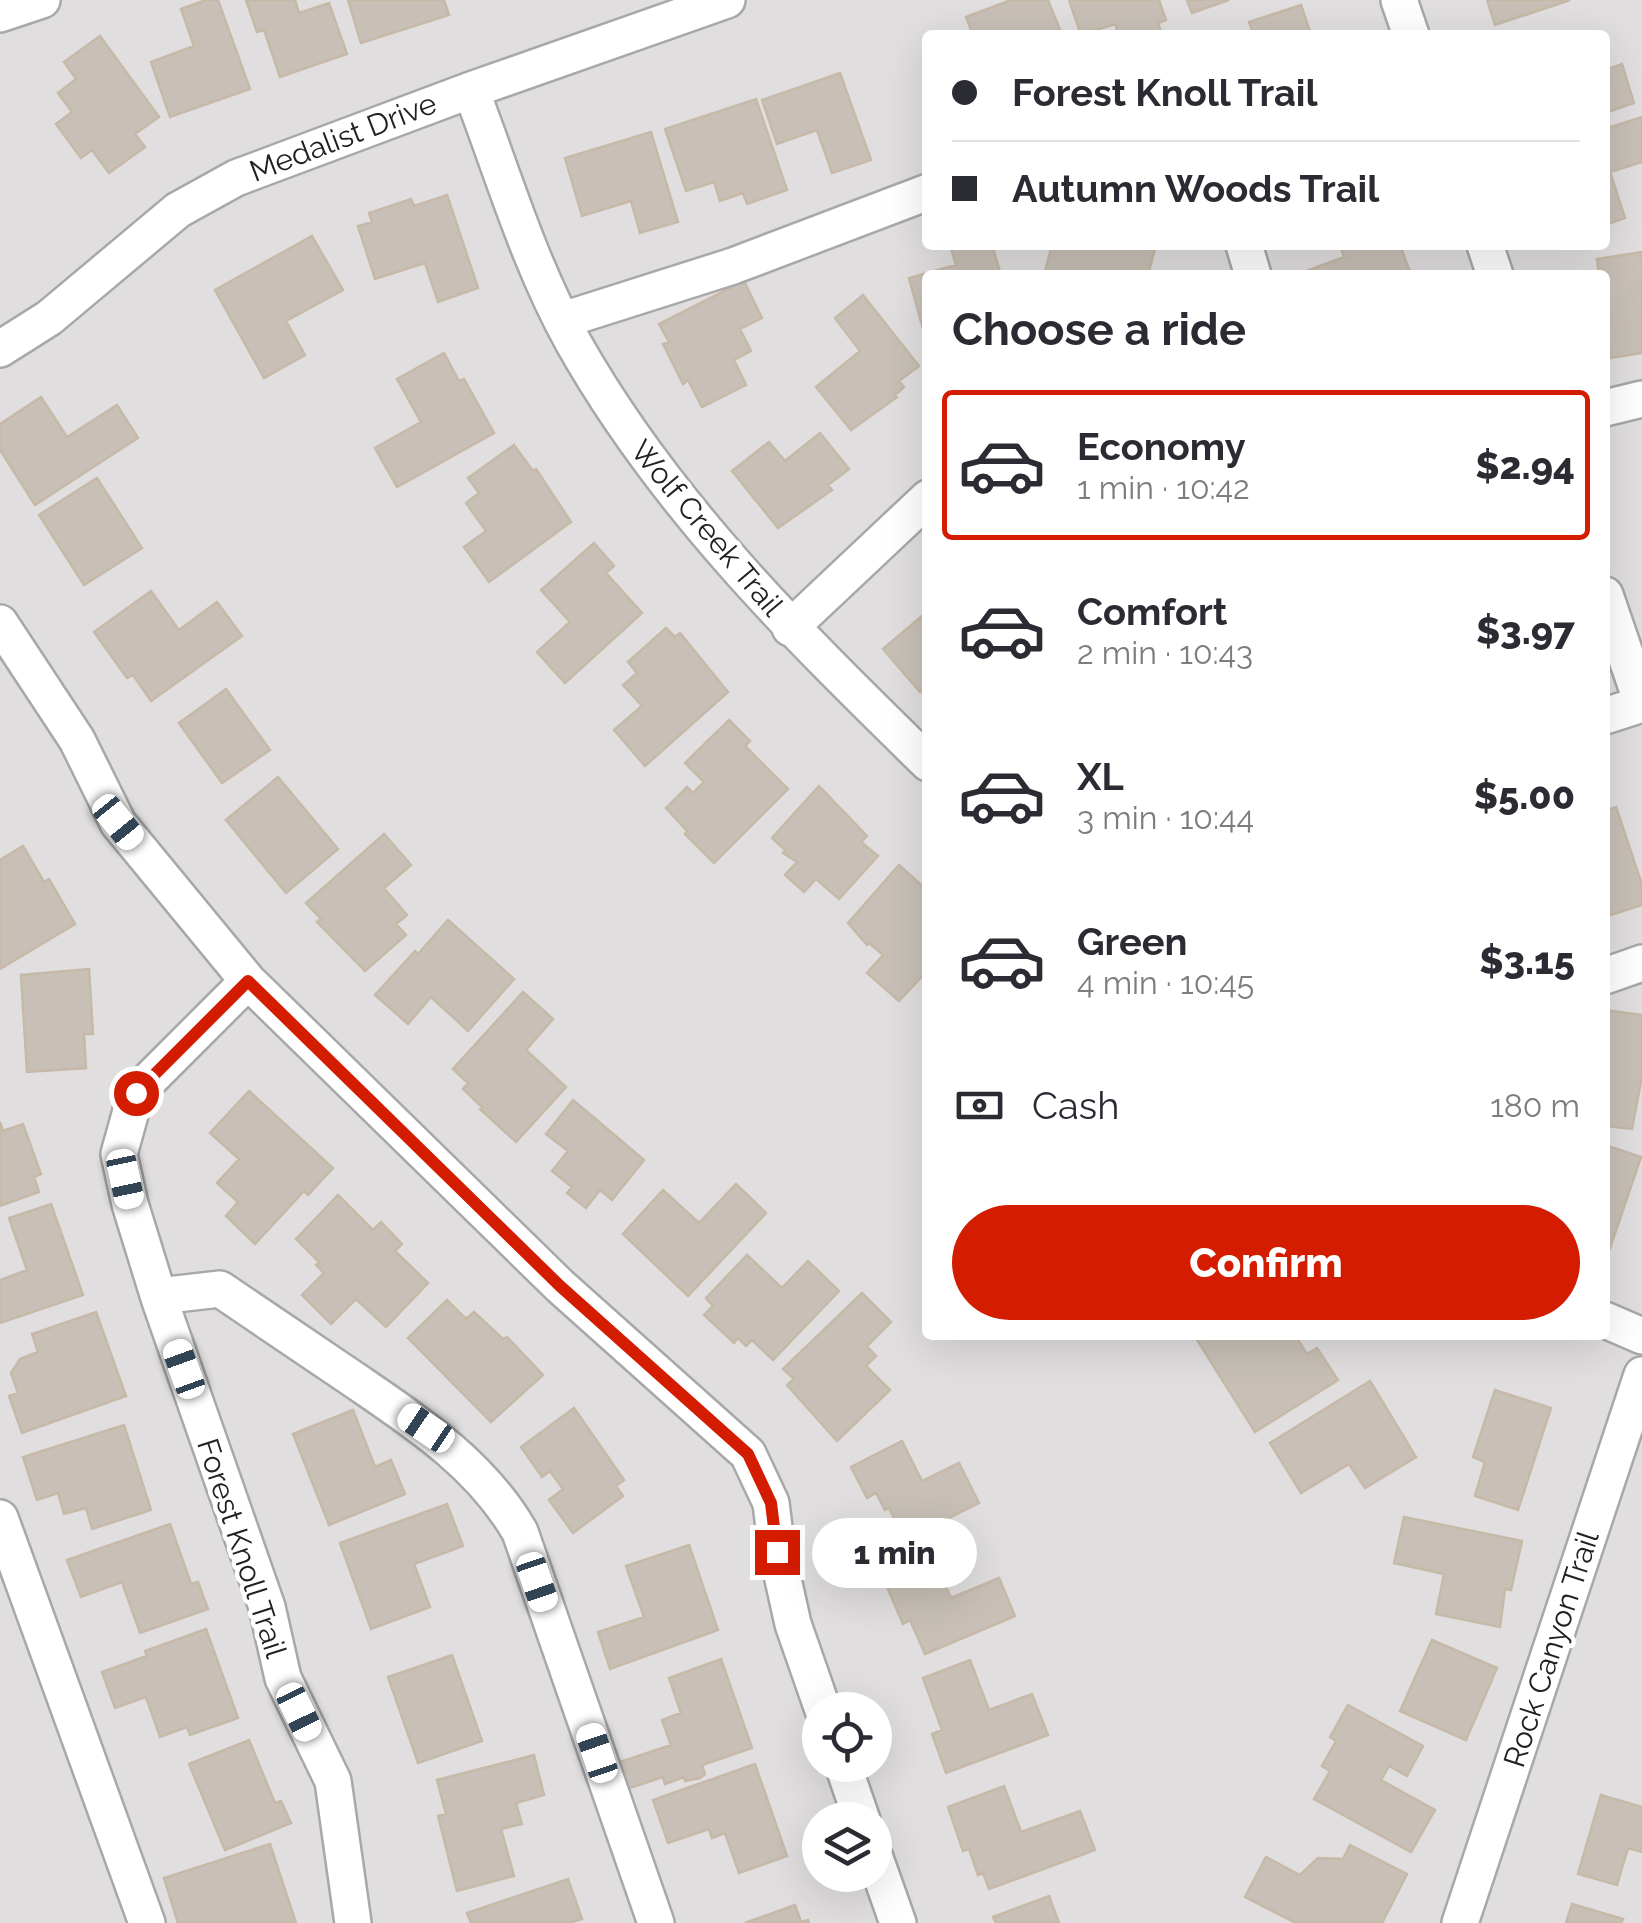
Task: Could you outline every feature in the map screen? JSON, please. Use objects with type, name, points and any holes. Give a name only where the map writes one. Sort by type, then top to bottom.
[{"type":"street","points":[[0,14],[42,0]]},
{"type":"street","name":"Medalist Drive","points":[[0,350],[49,318],[178,210],[221,186],[471,90],[727,0]]},
{"type":"street","points":[[1399,0],[1410,30]]},
{"type":"street","name":"Wolf Creek Trail","points":[[471,90],[537,265],[563,320],[625,428],[664,482],[790,628],[922,757]]},
{"type":"street","points":[[563,320],[733,266],[922,194]]},
{"type":"street","points":[[1610,407],[1642,399]]},
{"type":"street","points":[[790,628],[922,504]]},
{"type":"street","points":[[1610,609],[1642,704],[1610,714]]},
{"type":"street","points":[[0,623],[78,740],[118,822],[248,981],[560,1286],[748,1454],[771,1503],[777,1552],[794,1624],[818,1692]]},
{"type":"street","points":[[1610,974],[1642,963]]},
{"type":"street","name":"Forest Knoll Trail","points":[[248,981],[136,1093],[119,1154],[159,1296],[267,1607],[282,1678],[333,1781],[352,1923]]},
{"type":"street","points":[[159,1296],[220,1288],[426,1428],[480,1477],[505,1506],[520,1532],[656,1923]]},
{"type":"street","points":[[1610,1322],[1642,1336]]},
{"type":"street","name":"Rock Canyon Trail","points":[[1460,1923],[1642,1375]]},
{"type":"street","points":[[0,1518],[148,1923]]},
{"type":"street","points":[[887,1892],[898,1923]]},
{"type":"shaded area","points":[[0,0],[1642,0],[1642,1923],[0,1923]]},
{"type":"building","points":[[218,0],[250,89],[170,117],[151,62],[194,46],[181,9]]},
{"type":"building","points":[[246,0],[295,0],[299,13],[329,3],[347,54],[280,77],[264,30],[257,32]]},
{"type":"building","points":[[348,0],[444,0],[449,15],[361,43]]},
{"type":"building","points":[[1011,0],[1048,0],[1060,30],[971,30],[966,17]]},
{"type":"building","points":[[1069,0],[1159,0],[1166,20],[1158,23],[1160,30],[1117,30],[1115,24],[1079,30]]},
{"type":"building","points":[[1187,0],[1229,0],[1192,13]]},
{"type":"building","points":[[1487,0],[1570,0],[1495,25]]},
{"type":"building","points":[[1301,5],[1309,30],[1252,30],[1249,22]]},
{"type":"building","points":[[100,36],[159,117],[135,134],[145,147],[109,173],[92,150],[81,158],[56,124],[72,112],[58,93],[76,79],[64,62]]},
{"type":"building","points":[[1622,64],[1634,103],[1610,111],[1610,68]]},
{"type":"building","points":[[840,73],[871,160],[832,173],[817,130],[777,144],[762,100]]},
{"type":"building","points":[[756,99],[787,190],[747,204],[743,193],[720,201],[714,182],[686,191],[665,129]]},
{"type":"building","points":[[1642,117],[1642,162],[1610,172],[1610,127]]},
{"type":"building","points":[[651,132],[678,222],[640,233],[631,201],[582,216],[565,158]]},
{"type":"building","points":[[1610,172],[1625,218],[1610,223]]},
{"type":"building","points":[[447,195],[478,288],[438,302],[425,263],[375,279],[358,226],[372,222],[369,213],[411,199],[414,206]]},
{"type":"building","points":[[312,236],[343,290],[286,321],[305,355],[264,378],[215,290]]},
{"type":"building","points":[[952,250],[994,250],[1000,270],[938,270],[956,265]]},
{"type":"building","points":[[1051,250],[1155,250],[1149,270],[1045,270]]},
{"type":"building","points":[[1342,250],[1402,250],[1409,270],[1309,270],[1344,257]]},
{"type":"building","points":[[1642,252],[1642,353],[1610,358],[1610,270],[1598,270],[1597,259]]},
{"type":"building","points":[[922,274],[922,325],[909,278]]},
{"type":"building","points":[[744,281],[762,318],[740,329],[751,351],[734,360],[746,385],[702,407],[688,380],[683,384],[663,344],[669,342],[659,324]]},
{"type":"building","points":[[863,295],[919,366],[899,381],[904,387],[897,397],[851,430],[816,387],[860,351],[835,318]]},
{"type":"building","points":[[444,353],[459,381],[464,379],[494,433],[397,487],[375,448],[421,422],[397,379]]},
{"type":"building","points":[[41,397],[67,437],[117,405],[138,438],[35,505],[0,450],[0,424]]},
{"type":"building","points":[[820,433],[849,469],[828,485],[832,490],[778,528],[732,471],[769,442],[785,461]]},
{"type":"building","points":[[514,445],[533,471],[536,469],[571,522],[489,582],[464,547],[486,531],[466,503],[479,493],[468,478]]},
{"type":"building","points":[[97,478],[142,548],[84,585],[39,515]]},
{"type":"building","points":[[594,543],[614,566],[606,573],[642,613],[565,683],[537,652],[570,622],[541,590]]},
{"type":"building","points":[[151,591],[179,630],[217,602],[242,636],[151,701],[133,675],[127,678],[94,632]]},
{"type":"building","points":[[922,616],[922,690],[920,692],[883,649]]},
{"type":"building","points":[[666,628],[675,637],[680,633],[728,692],[645,766],[614,730],[642,706],[623,685],[637,673],[628,662]]},
{"type":"building","points":[[226,689],[270,750],[222,783],[179,723]]},
{"type":"building","points":[[729,720],[750,741],[745,746],[788,789],[714,863],[666,808],[687,787],[693,793],[704,782],[685,763]]},
{"type":"building","points":[[278,777],[338,849],[286,893],[226,820]]},
{"type":"building","points":[[819,786],[867,836],[861,842],[878,856],[839,899],[816,879],[804,892],[785,875],[797,862],[783,853],[785,850],[772,838]]},
{"type":"building","points":[[1616,807],[1642,885],[1642,905],[1611,915],[1610,912],[1610,809]]},
{"type":"building","points":[[384,834],[411,865],[384,888],[407,915],[396,924],[406,935],[365,971],[317,922],[321,919],[306,903]]},
{"type":"building","points":[[23,846],[44,882],[49,879],[75,924],[0,969],[0,860]]},
{"type":"building","points":[[899,865],[922,886],[922,976],[899,1001],[867,973],[883,955],[867,945],[848,923]]},
{"type":"building","points":[[448,920],[514,979],[468,1031],[431,997],[408,1024],[375,995]]},
{"type":"building","points":[[89,969],[93,1034],[84,1034],[86,1068],[27,1072],[21,975]]},
{"type":"building","points":[[523,992],[553,1019],[526,1050],[566,1087],[516,1142],[480,1109],[463,1089],[468,1083],[453,1069]]},
{"type":"building","points":[[1610,1011],[1642,1015],[1642,1076],[1632,1129],[1610,1127]]},
{"type":"building","points":[[249,1091],[333,1168],[308,1195],[304,1191],[255,1244],[226,1216],[238,1202],[217,1183],[239,1159],[210,1133]]},
{"type":"building","points":[[573,1100],[644,1160],[612,1200],[600,1190],[586,1208],[567,1193],[572,1187],[552,1171],[568,1151],[546,1134]]},
{"type":"building","points":[[0,1122],[3,1131],[23,1124],[41,1174],[34,1177],[39,1192],[0,1206]]},
{"type":"building","points":[[1610,1147],[1641,1157],[1610,1248]]},
{"type":"building","points":[[736,1184],[766,1213],[688,1296],[623,1234],[663,1190],[699,1223]]},
{"type":"building","points":[[338,1195],[373,1230],[381,1222],[402,1244],[395,1251],[428,1283],[386,1327],[356,1299],[331,1324],[302,1295],[324,1273],[316,1265],[319,1262],[296,1239]]},
{"type":"building","points":[[51,1204],[83,1295],[0,1323],[0,1280],[27,1270],[9,1218]]},
{"type":"building","points":[[747,1255],[782,1288],[808,1261],[839,1291],[773,1360],[752,1340],[746,1346],[738,1338],[734,1343],[704,1315],[713,1306],[706,1298]]},
{"type":"building","points":[[862,1293],[891,1322],[867,1346],[876,1356],[866,1366],[890,1390],[837,1441],[787,1385],[794,1379],[783,1369]]},
{"type":"building","points":[[447,1300],[466,1319],[474,1312],[503,1339],[507,1337],[543,1375],[491,1422],[408,1338]]},
{"type":"building","points":[[96,1312],[126,1396],[22,1433],[9,1396],[18,1393],[11,1373],[20,1359],[38,1352],[32,1334]]},
{"type":"building","points":[[1197,1340],[1298,1340],[1307,1354],[1317,1348],[1338,1380],[1255,1432]]},
{"type":"building","points":[[1370,1381],[1416,1457],[1365,1488],[1349,1464],[1301,1493],[1270,1443]]},
{"type":"building","points":[[1495,1390],[1551,1408],[1518,1510],[1475,1496],[1485,1462],[1473,1457]]},
{"type":"building","points":[[574,1408],[624,1480],[616,1486],[623,1496],[573,1533],[549,1500],[563,1489],[550,1471],[542,1477],[521,1447]]},
{"type":"building","points":[[353,1410],[375,1467],[391,1460],[405,1494],[329,1525],[293,1434]]},
{"type":"building","points":[[124,1425],[151,1510],[92,1529],[86,1508],[64,1514],[58,1493],[37,1500],[23,1457]]},
{"type":"building","points":[[902,1441],[922,1481],[959,1463],[979,1503],[905,1540],[889,1508],[885,1510],[876,1493],[867,1498],[851,1467]]},
{"type":"building","points":[[447,1504],[463,1546],[414,1564],[430,1607],[371,1629],[340,1543]]},
{"type":"building","points":[[1404,1517],[1522,1541],[1511,1590],[1505,1589],[1500,1627],[1436,1614],[1444,1574],[1394,1563]]},
{"type":"building","points":[[170,1524],[191,1584],[198,1582],[208,1609],[140,1633],[122,1582],[81,1597],[67,1560]]},
{"type":"building","points":[[689,1545],[718,1630],[610,1669],[598,1632],[644,1617],[626,1566]]},
{"type":"building","points":[[931,1552],[951,1598],[999,1578],[1015,1616],[925,1654],[910,1620],[903,1624],[881,1573]]},
{"type":"building","points":[[206,1629],[238,1718],[190,1735],[187,1727],[160,1737],[146,1697],[115,1708],[102,1672]]},
{"type":"building","points":[[1432,1640],[1497,1668],[1466,1740],[1400,1711]]},
{"type":"building","points":[[452,1655],[482,1741],[418,1763],[388,1677]]},
{"type":"building","points":[[721,1659],[752,1748],[702,1765],[705,1774],[700,1778],[685,1781],[684,1777],[665,1784],[663,1777],[627,1789],[617,1763],[671,1745],[662,1720],[681,1713],[669,1678]]},
{"type":"building","points":[[970,1660],[989,1710],[1032,1694],[1048,1735],[946,1773],[932,1734],[942,1730],[923,1678]]},
{"type":"building","points":[[1348,1705],[1423,1746],[1407,1776],[1389,1766],[1381,1780],[1435,1810],[1411,1852],[1314,1799],[1330,1771],[1322,1766],[1336,1741],[1330,1737]]},
{"type":"building","points":[[249,1740],[275,1803],[281,1801],[291,1823],[225,1850],[189,1764]]},
{"type":"building","points":[[534,1755],[544,1795],[516,1803],[522,1824],[501,1829],[514,1876],[457,1891],[438,1816],[446,1814],[437,1780]]},
{"type":"building","points":[[755,1764],[787,1856],[739,1873],[725,1833],[712,1838],[709,1829],[668,1843],[653,1800]]},
{"type":"building","points":[[1004,1786],[1021,1832],[1080,1811],[1095,1850],[989,1889],[983,1873],[978,1875],[969,1849],[963,1851],[948,1807]]},
{"type":"building","points":[[1601,1795],[1642,1807],[1642,1852],[1628,1848],[1617,1885],[1578,1874]]},
{"type":"building","points":[[270,1844],[296,1923],[178,1923],[164,1878]]},
{"type":"building","points":[[1350,1845],[1407,1874],[1382,1923],[1296,1923],[1245,1897],[1266,1857],[1300,1875],[1318,1858],[1343,1859]]},
{"type":"building","points":[[568,1879],[582,1919],[569,1923],[471,1923],[467,1913]]},
{"type":"building","points":[[1049,1896],[1059,1923],[996,1923],[993,1917]]},
{"type":"building","points":[[1572,1904],[1623,1919],[1621,1923],[1566,1923]]},
{"type":"building","points":[[795,1905],[801,1922],[809,1923],[745,1923]]},
{"type":"route","points":[[136,1093],[248,981],[560,1286],[748,1454],[771,1503],[777,1552]]}]
